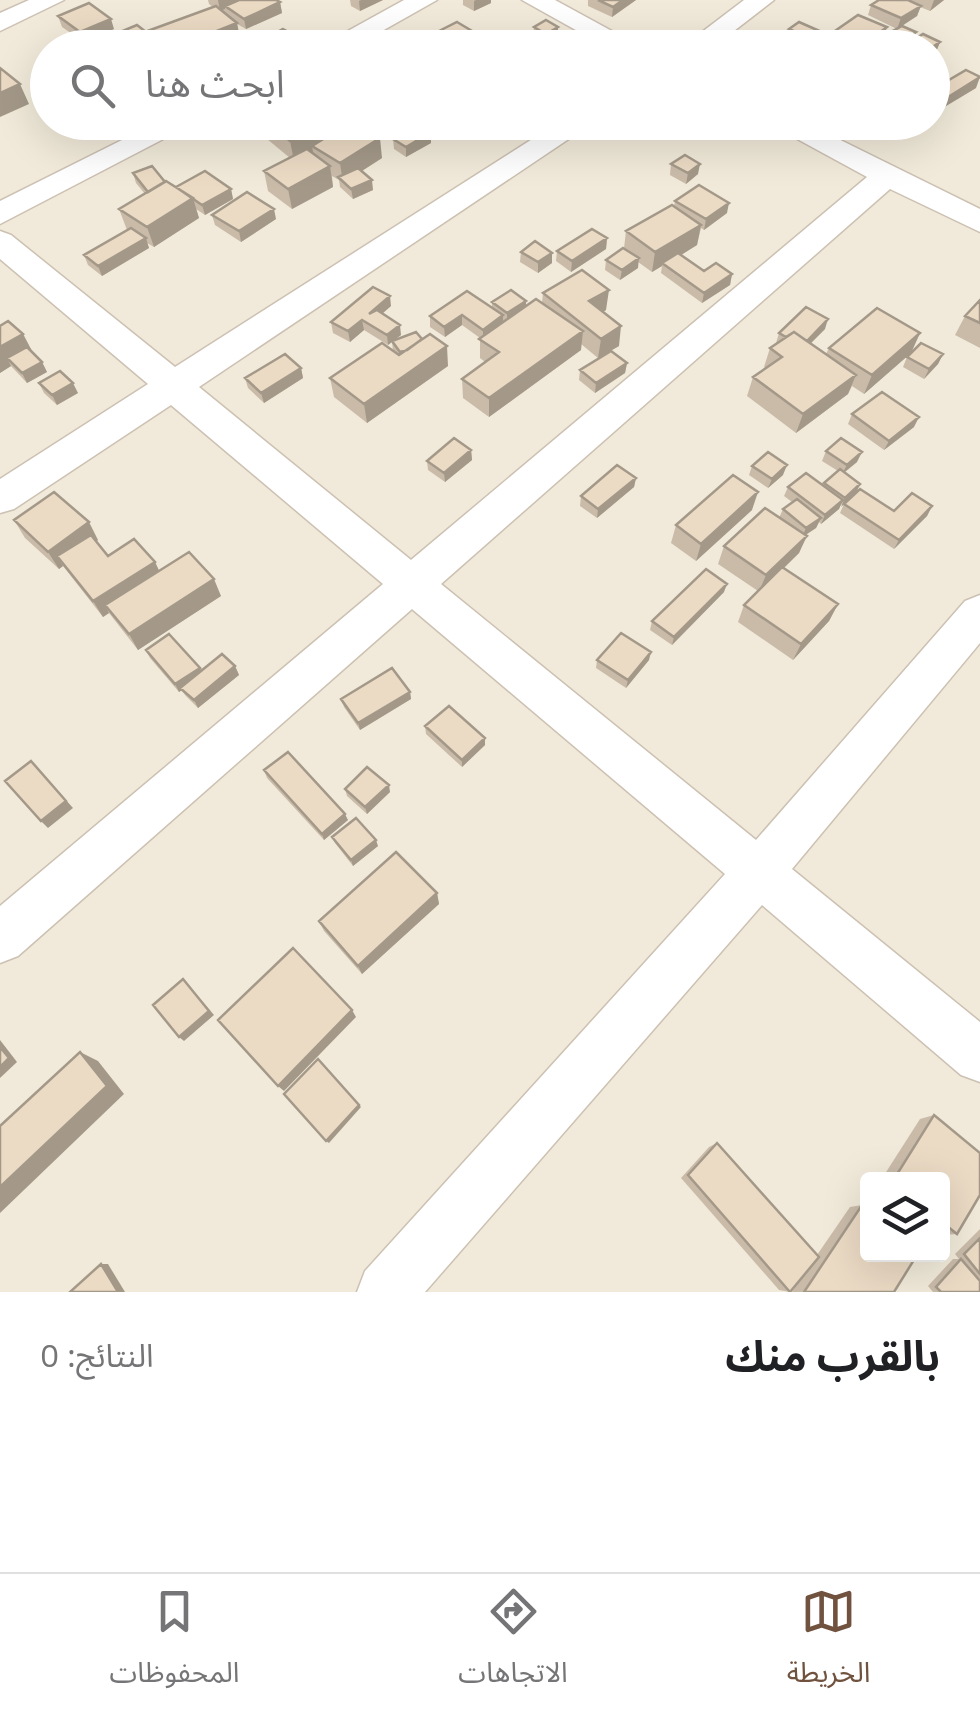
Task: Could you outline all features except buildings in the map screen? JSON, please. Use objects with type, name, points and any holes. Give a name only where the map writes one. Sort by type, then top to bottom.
[{"type":"street","points":[[0,23],[50,0]]},
{"type":"street","points":[[365,30],[424,0]]},
{"type":"street","points":[[535,0],[594,30]]},
{"type":"street","points":[[719,30],[761,0]]},
{"type":"street","points":[[0,214],[146,140]]},
{"type":"street","points":[[0,498],[552,140]]},
{"type":"street","points":[[816,140],[980,222]]},
{"type":"street","points":[[0,938],[887,176]]},
{"type":"street","points":[[0,242],[980,1056]]},
{"type":"street","points":[[386,1292],[759,872],[980,614]]},
{"type":"shaded area","points":[[0,0],[980,0],[980,1292],[0,1292]]}]
